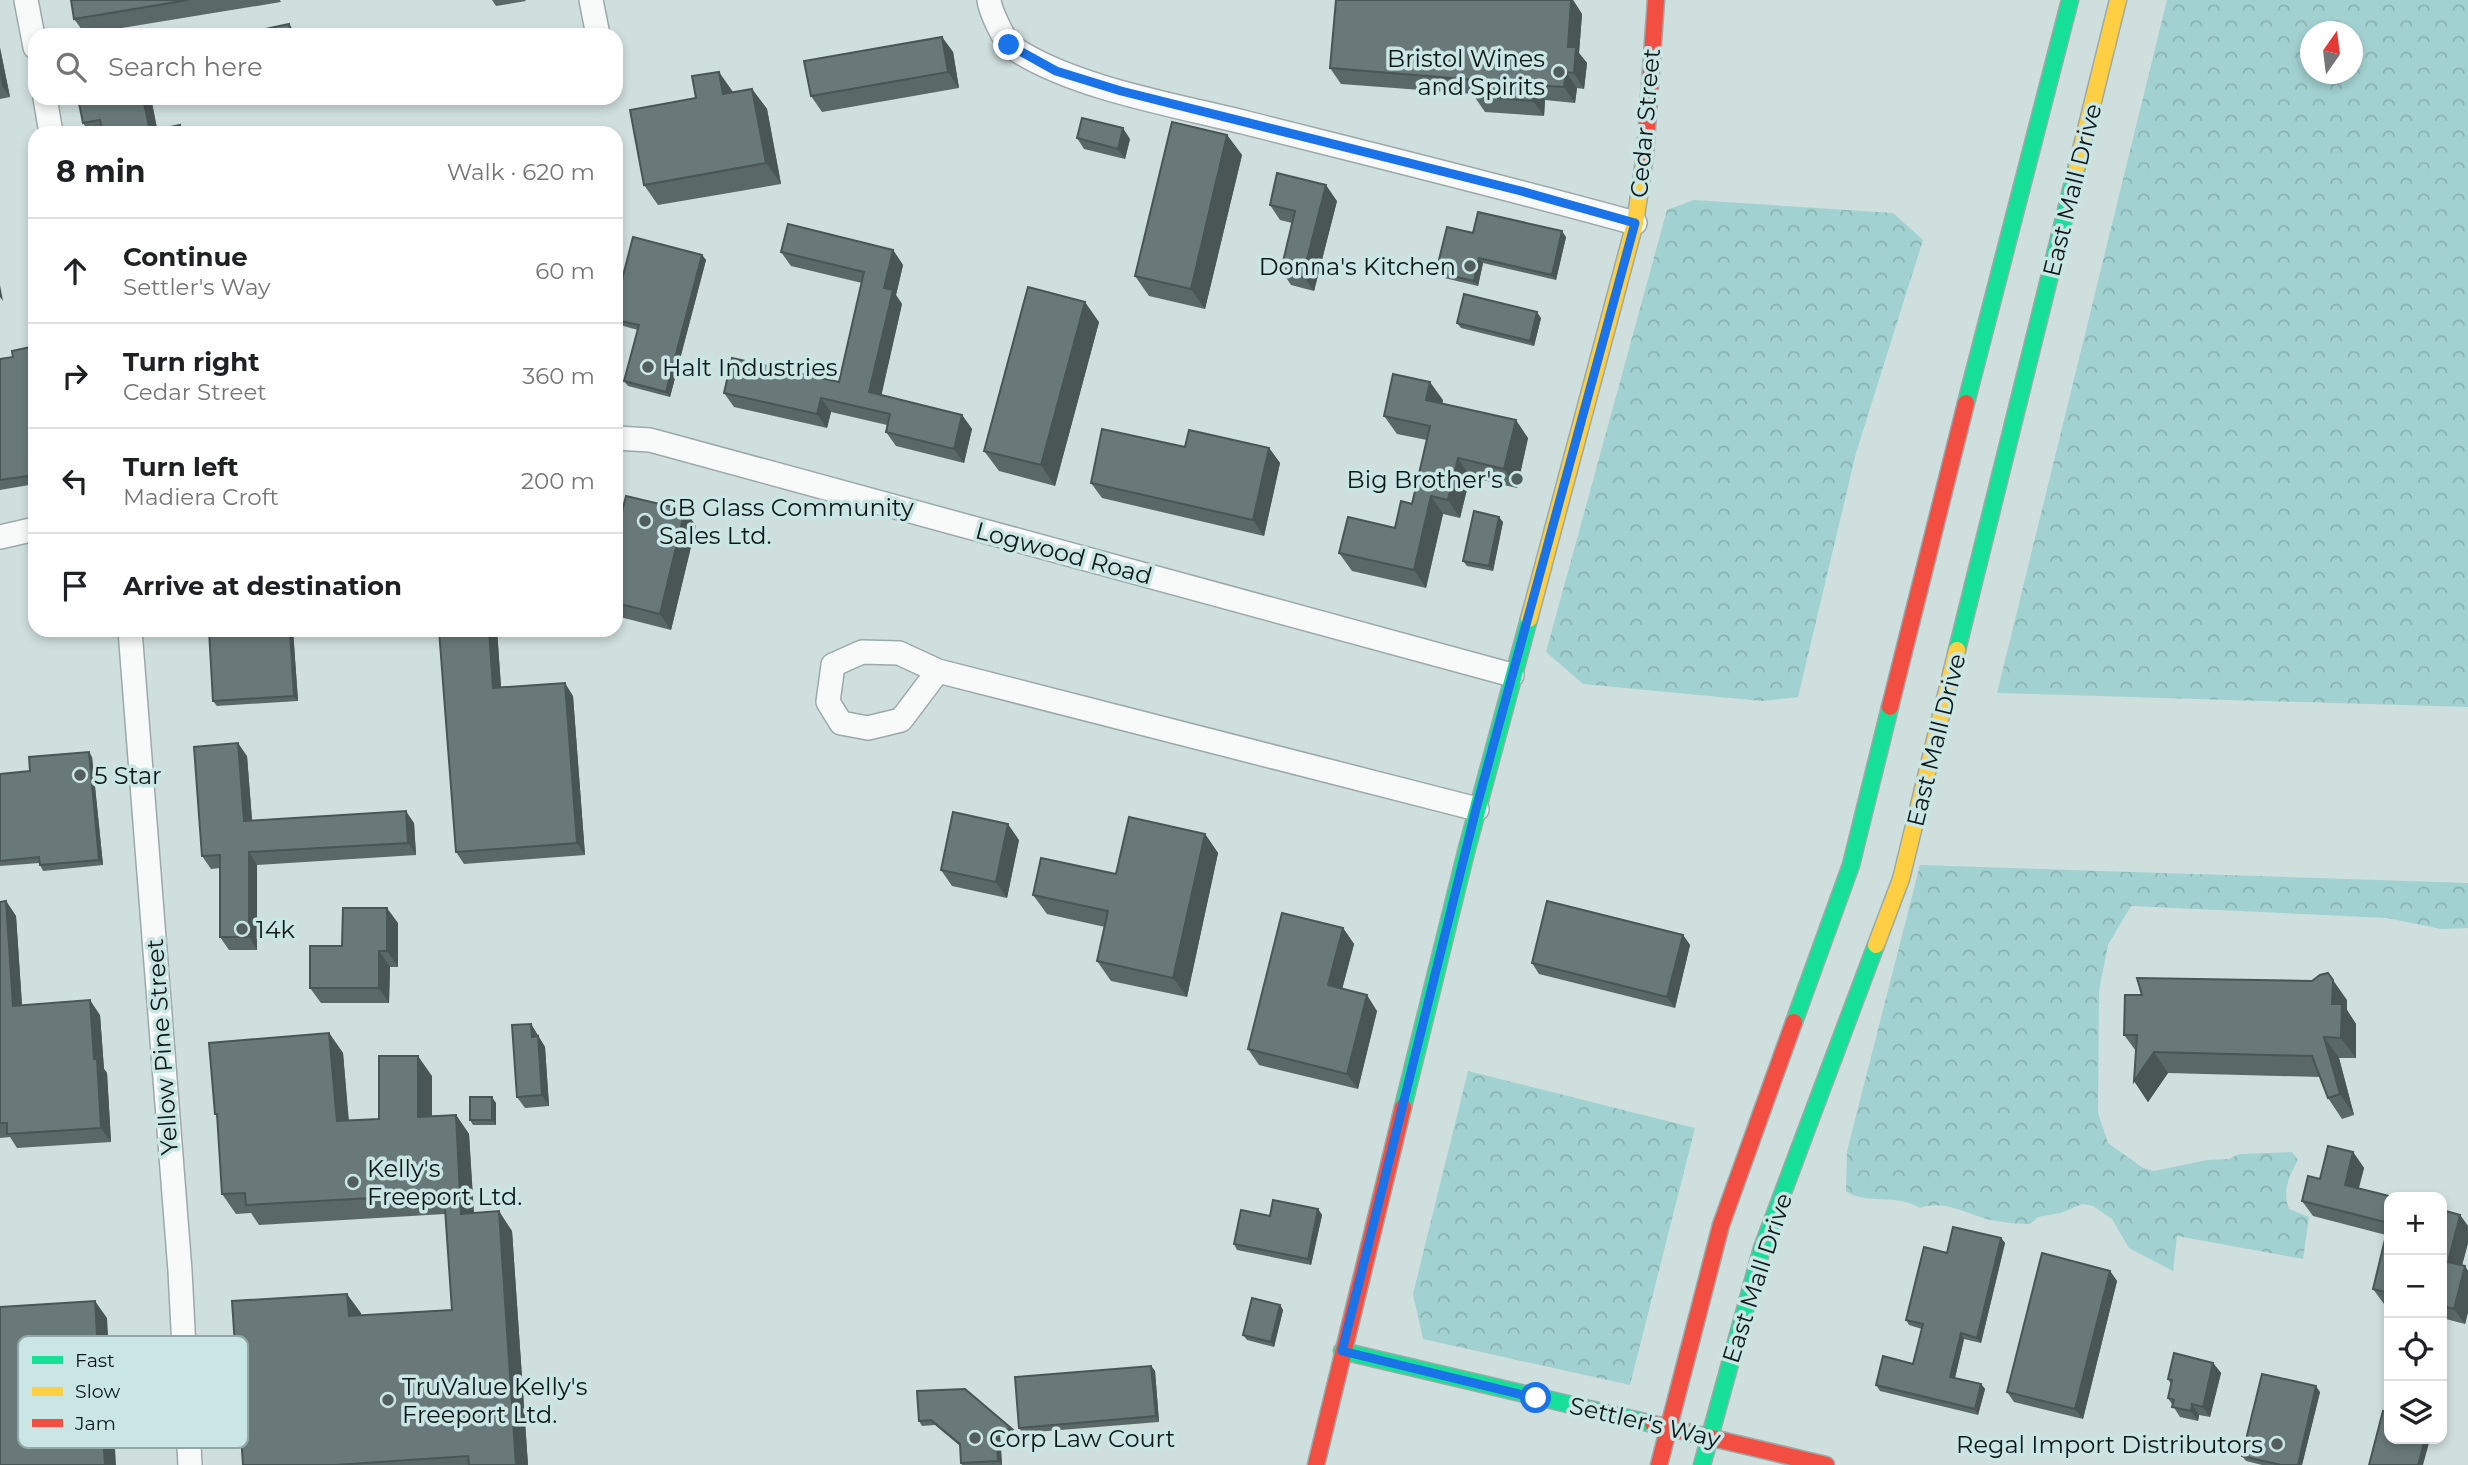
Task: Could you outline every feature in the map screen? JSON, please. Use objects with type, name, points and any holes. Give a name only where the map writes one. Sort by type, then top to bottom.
[{"type":"main road","name":"Cedar Street","points":[[1317,1465],[1342,1351],[1476,809],[1635,223],[1645,162],[1656,0]]},
{"type":"main road","name":"East Mall Drive","points":[[1659,1465],[1721,1225],[1851,865],[1956,441],[2070,0]]},
{"type":"main road","name":"East Mall Drive","points":[[1702,1465],[1762,1248],[1902,879],[2118,0]]},
{"type":"main road","name":"Settler's Way","points":[[1342,1351],[1826,1465]]},
{"type":"street","points":[[26,0],[31,28]]},
{"type":"street","points":[[591,0],[597,28]]},
{"type":"street","points":[[989,0],[1009,45],[1056,71],[1121,91],[1508,188],[1635,223]]},
{"type":"street","points":[[46,105],[50,126]]},
{"type":"street","name":"Logwood Road","points":[[623,438],[650,440],[1512,675]]},
{"type":"street","points":[[0,537],[28,531]]},
{"type":"street","name":"Yellow Pine Street","points":[[131,637],[183,1336]]},
{"type":"street","points":[[938,671],[901,720],[867,728],[841,723],[828,702],[832,665],[862,652],[899,653],[938,671],[1476,809]]},
{"type":"green space","points":[[2167,0],[2468,0],[2468,707],[1997,693]]},
{"type":"green space","points":[[1694,200],[1893,213],[1923,240],[1856,453],[1798,697],[1762,701],[1583,684],[1546,652],[1667,210]]},
{"type":"green space","points":[[1920,865],[2468,883],[2468,928],[2441,929],[2387,918],[2131,906],[2108,945],[2099,991],[2098,1113],[2108,1143],[2143,1168],[2154,1171],[2207,1160],[2229,1159],[2239,1154],[2292,1152],[2298,1160],[2288,1184],[2287,1202],[2289,1209],[2309,1217],[2303,1259],[2177,1236],[2173,1271],[2129,1248],[2112,1219],[2093,1206],[2082,1204],[2061,1213],[2038,1217],[2030,1224],[2017,1224],[1987,1219],[1939,1205],[1920,1208],[1901,1201],[1862,1197],[1846,1191],[1847,1151]]},
{"type":"green space","points":[[1468,1071],[1695,1128],[1630,1385],[1423,1339],[1413,1294]]},
{"type":"building","points":[[71,0],[188,0],[74,19]]},
{"type":"building","points":[[1336,0],[1571,0],[1568,47],[1576,47],[1574,73],[1566,72],[1564,87],[1534,85],[1533,101],[1474,96],[1475,80],[1330,68]]},
{"type":"building","points":[[289,24],[290,28],[270,28]]},
{"type":"building","points":[[942,37],[948,72],[811,96],[804,61]]},
{"type":"building","points":[[719,72],[723,94],[752,89],[766,163],[644,185],[630,110],[696,98],[692,76]]},
{"type":"building","points":[[79,105],[144,105],[149,126],[101,126],[100,120],[83,123]]},
{"type":"building","points":[[1082,118],[1123,128],[1118,149],[1077,138]]},
{"type":"building","points":[[1172,122],[1227,135],[1191,289],[1135,276]]},
{"type":"building","points":[[1277,173],[1326,185],[1303,275],[1281,270],[1295,211],[1270,205]]},
{"type":"building","points":[[1478,212],[1562,231],[1552,275],[1479,258],[1474,281],[1436,272],[1447,227],[1473,233]]},
{"type":"building","points":[[788,224],[893,250],[884,288],[893,290],[869,392],[962,415],[954,449],[886,432],[890,414],[821,398],[817,414],[724,393],[732,358],[839,382],[864,272],[781,252]]},
{"type":"building","points":[[633,237],[702,255],[666,392],[624,381],[639,325],[623,322],[623,276]]},
{"type":"building","points":[[1028,287],[1085,302],[1041,465],[984,451]]},
{"type":"building","points":[[1464,294],[1537,312],[1530,341],[1457,323]]},
{"type":"building","points":[[28,348],[28,476],[0,480],[0,359],[13,357],[12,351]]},
{"type":"building","points":[[1393,374],[1430,382],[1426,400],[1516,420],[1504,469],[1458,458],[1448,500],[1431,496],[1414,570],[1339,553],[1348,517],[1395,528],[1401,501],[1412,504],[1430,426],[1384,416]]},
{"type":"building","points":[[1102,429],[1185,447],[1189,430],[1269,448],[1253,520],[1091,483]]},
{"type":"building","points":[[626,496],[685,510],[660,614],[623,605],[623,508]]},
{"type":"building","points":[[1474,511],[1499,517],[1489,566],[1463,561]]},
{"type":"building","points":[[209,637],[290,637],[294,696],[213,701]]},
{"type":"building","points":[[440,637],[489,637],[493,688],[565,683],[577,843],[456,852]]},
{"type":"building","points":[[238,743],[244,821],[406,811],[408,843],[249,852],[249,937],[220,937],[220,855],[202,856],[194,747]]},
{"type":"building","points":[[89,752],[99,860],[40,865],[39,857],[0,861],[0,774],[30,771],[29,757]]},
{"type":"building","points":[[953,812],[1008,824],[996,882],[941,870]]},
{"type":"building","points":[[1129,817],[1205,834],[1173,978],[1097,961],[1108,911],[1033,895],[1041,858],[1116,874]]},
{"type":"building","points":[[6,901],[13,1006],[90,1000],[101,1128],[7,1134],[7,1123],[0,1123],[0,902]]},
{"type":"building","points":[[1547,901],[1683,935],[1667,997],[1532,963]]},
{"type":"building","points":[[343,908],[387,908],[387,951],[379,951],[379,988],[310,988],[310,946],[342,946]]},
{"type":"building","points":[[1282,913],[1343,928],[1328,985],[1367,995],[1347,1074],[1248,1049]]},
{"type":"building","points":[[2328,973],[2333,980],[2332,1004],[2342,1004],[2341,1038],[2324,1037],[2340,1094],[2328,1098],[2312,1056],[2154,1052],[2134,1081],[2137,1035],[2124,1035],[2125,995],[2142,995],[2137,978],[2312,981]]},
{"type":"building","points":[[531,1024],[532,1037],[538,1036],[542,1095],[517,1097],[512,1025]]},
{"type":"building","points":[[329,1033],[337,1121],[379,1119],[379,1056],[418,1056],[418,1117],[456,1115],[461,1214],[499,1211],[516,1465],[469,1465],[468,1456],[335,1465],[243,1465],[242,1448],[248,1448],[248,1336],[234,1336],[232,1301],[347,1294],[349,1316],[452,1310],[444,1194],[246,1205],[245,1193],[222,1194],[209,1043]]},
{"type":"building","points":[[470,1097],[492,1097],[492,1120],[470,1120]]},
{"type":"building","points":[[2328,1146],[2353,1152],[2345,1185],[2384,1195],[2384,1222],[2302,1201],[2308,1176],[2320,1179]]},
{"type":"building","points":[[1273,1200],[1318,1209],[1308,1259],[1234,1244],[1241,1210],[1270,1216]]},
{"type":"building","points":[[2447,1211],[2460,1215],[2448,1262],[2465,1266],[2454,1309],[2447,1307]]},
{"type":"building","points":[[1953,1227],[2001,1238],[1977,1338],[1961,1333],[1950,1377],[1981,1384],[1975,1409],[1876,1385],[1883,1356],[1913,1364],[1923,1324],[1906,1320],[1924,1247],[1947,1253]]},
{"type":"building","points":[[2384,1244],[2384,1292],[2373,1289]]},
{"type":"building","points":[[2042,1253],[2110,1271],[2075,1409],[2007,1392]]},
{"type":"building","points":[[1252,1298],[1280,1305],[1271,1342],[1243,1335]]},
{"type":"building","points":[[95,1301],[97,1336],[18,1336],[18,1448],[104,1448],[105,1465],[0,1465],[0,1307]]},
{"type":"building","points":[[2174,1353],[2213,1363],[2203,1407],[2192,1404],[2191,1411],[2172,1407],[2174,1400],[2168,1398],[2172,1380],[2168,1379]]},
{"type":"building","points":[[1151,1366],[1156,1416],[1019,1428],[1015,1377]]},
{"type":"building","points":[[2262,1374],[2316,1386],[2298,1465],[2281,1465],[2242,1456]]},
{"type":"building","name":"Corp Law Court","points":[[965,1389],[1012,1429],[996,1430],[998,1461],[961,1463],[960,1444],[931,1420],[919,1421],[917,1391]]},
{"type":"building","points":[[2383,1411],[2384,1444],[2424,1444],[2418,1465],[2369,1465]]},
{"type":"traffic: fast","points":[[1966,403],[2070,0]]},
{"type":"traffic: fast","points":[[1957,650],[2077,166]]},
{"type":"traffic: fast","points":[[1403,1107],[1466,852],[1529,619]]},
{"type":"traffic: fast","points":[[1794,1022],[1851,865],[1890,707]]},
{"type":"traffic: fast","points":[[1702,1465],[1762,1248],[1876,945]]},
{"type":"traffic: fast","points":[[1342,1351],[1653,1424]]},
{"type":"traffic: slow","points":[[2077,166],[2118,0]]},
{"type":"traffic: slow","points":[[1529,619],[1635,223],[1645,155]]},
{"type":"traffic: slow","points":[[1876,945],[1901,879],[1957,650]]},
{"type":"traffic: jam","points":[[1645,155],[1656,0]]},
{"type":"traffic: jam","points":[[1890,707],[1966,403]]},
{"type":"traffic: jam","points":[[1659,1465],[1721,1225],[1794,1022]]},
{"type":"traffic: jam","points":[[1316,1465],[1403,1107]]},
{"type":"traffic: jam","points":[[1653,1424],[1826,1465]]},
{"type":"place","name":"Bristol Wines and Spirits","points":[[1559,72]]},
{"type":"place","name":"Donna's Kitchen","points":[[1470,266]]},
{"type":"place","name":"Halt Industries","points":[[648,367]]},
{"type":"place","name":"Big Brother's","points":[[1517,479]]},
{"type":"place","name":"GB Glass Community Sales Ltd.","points":[[645,521]]},
{"type":"place","name":"5 Star","points":[[80,775]]},
{"type":"place","name":"14k","points":[[242,929]]},
{"type":"place","name":"Kelly's Freeport Ltd.","points":[[353,1182]]},
{"type":"place","name":"TruValue Kelly's Freeport Ltd.","points":[[388,1400]]},
{"type":"place","name":"Corp Law Court","points":[[975,1438]]},
{"type":"place","name":"Regal Import Distributors","points":[[2277,1444]]},
{"type":"route","points":[[1009,45],[1056,71],[1121,91],[1521,191],[1635,223],[1476,809],[1342,1351],[1536,1398]]}]
